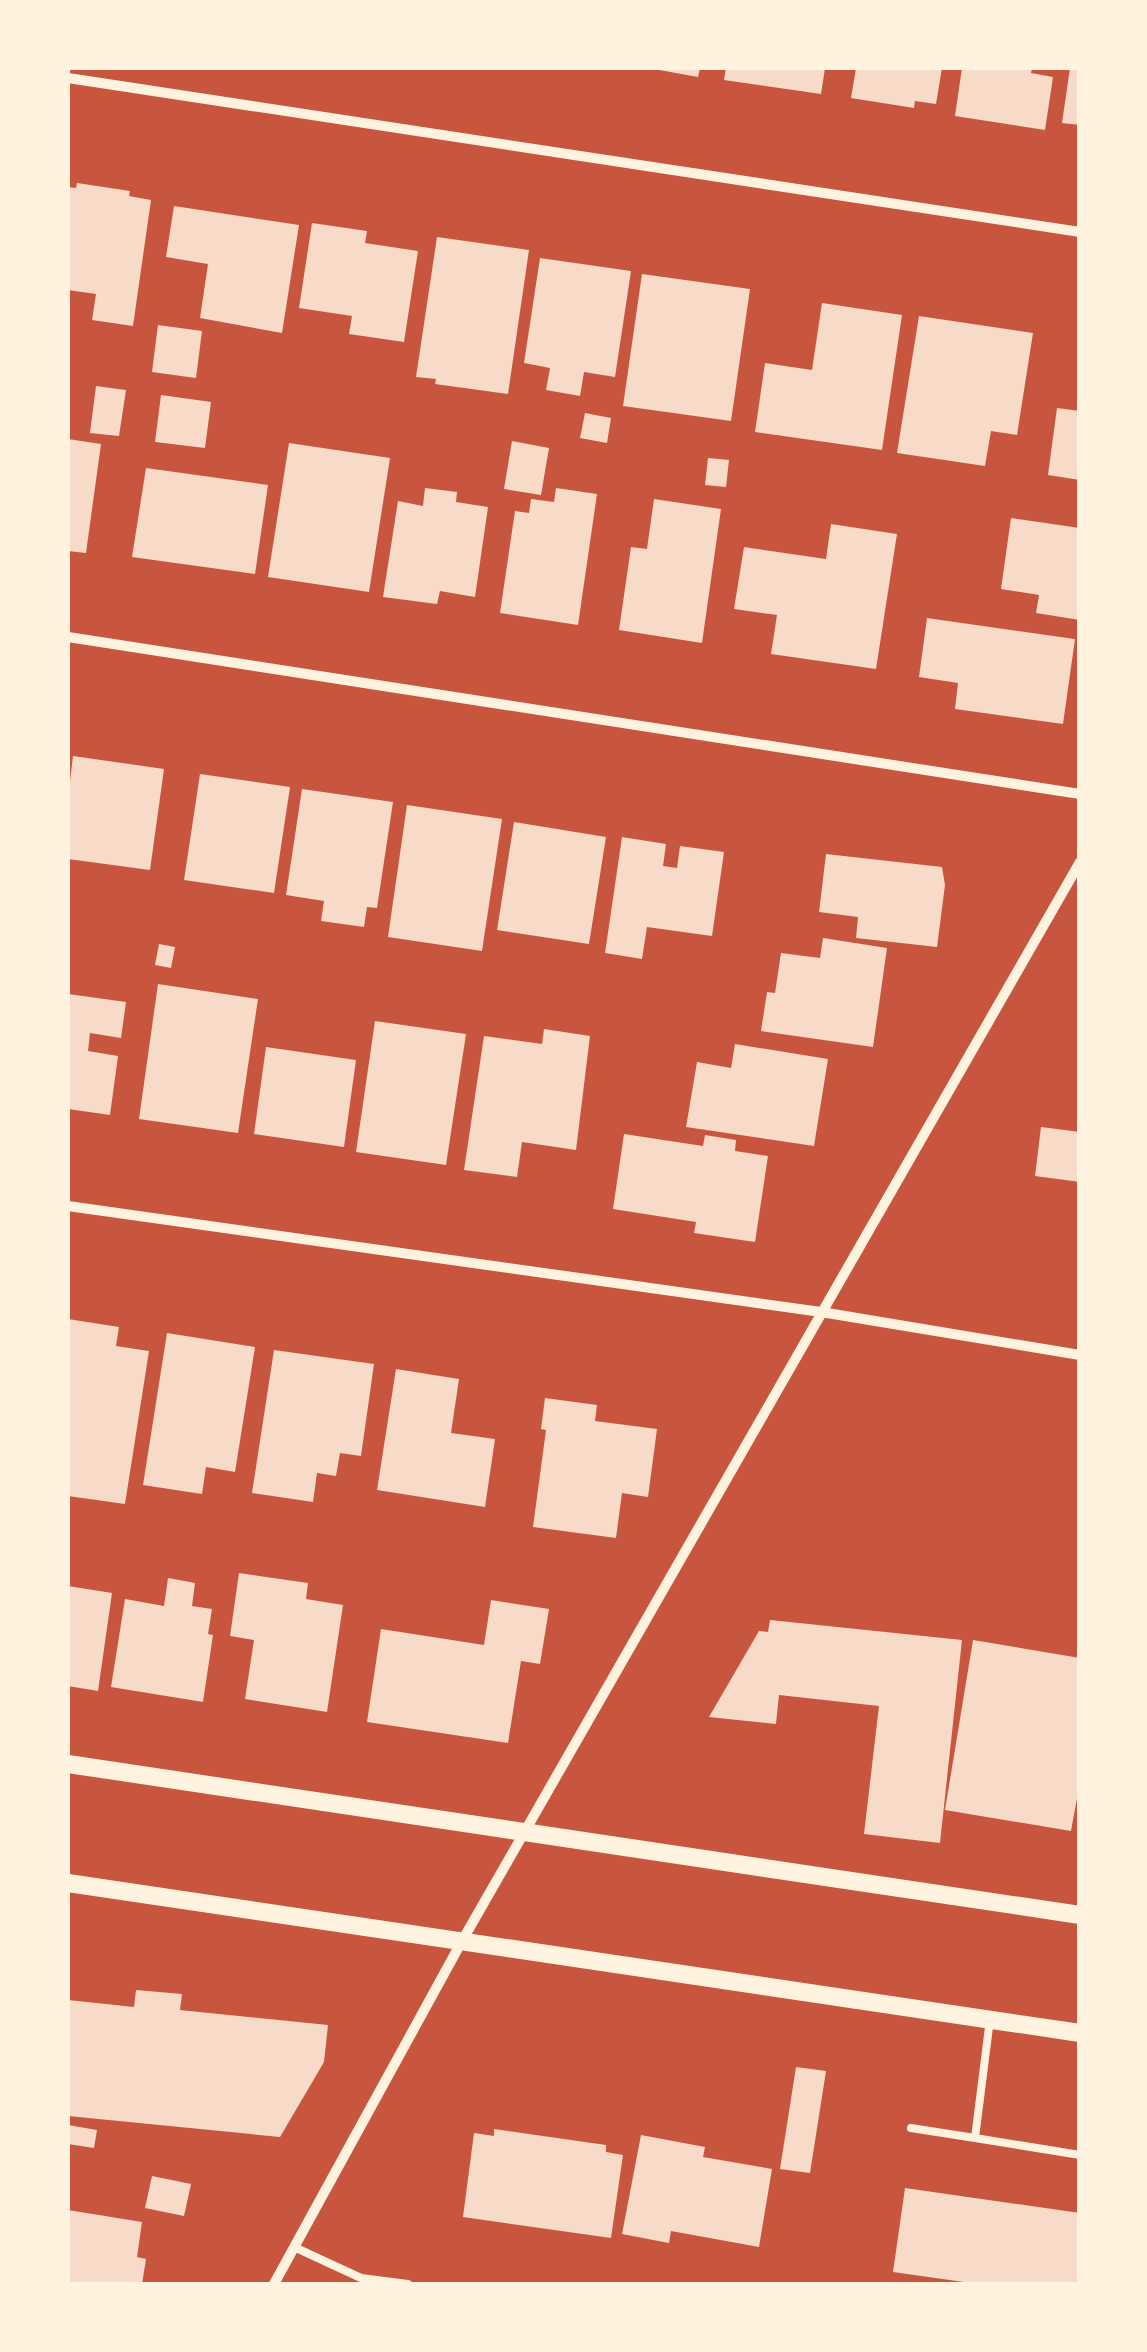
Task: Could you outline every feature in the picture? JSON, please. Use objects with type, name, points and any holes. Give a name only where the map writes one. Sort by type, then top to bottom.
[{"type":"street","points":[[68,78],[1080,232]]},
{"type":"street","points":[[68,637],[1080,794]]},
{"type":"street","points":[[274,2284],[462,1941],[1080,862]]},
{"type":"street","points":[[68,1206],[821,1312],[1080,1355]]},
{"type":"street","points":[[68,1764],[1080,1915]]},
{"type":"street","points":[[68,1883],[1080,2032]]},
{"type":"lane","points":[[975,2138],[990,2020]]},
{"type":"lane","points":[[911,2128],[1080,2155]]},
{"type":"lane","points":[[294,2247],[361,2278],[408,2284]]},
{"type":"building","points":[[648,68],[700,68],[698,77]]},
{"type":"building","points":[[726,68],[825,68],[821,94],[724,80]]},
{"type":"building","points":[[856,68],[942,68],[936,104],[915,101],[914,108],[851,98]]},
{"type":"building","points":[[962,68],[1032,68],[1031,73],[1053,77],[1045,130],[955,116]]},
{"type":"building","points":[[1070,68],[1080,68],[1080,125],[1062,123]]},
{"type":"building","points":[[77,183],[130,191],[129,196],[151,200],[133,326],[92,320],[96,294],[68,290],[68,187],[76,188]]},
{"type":"building","points":[[174,206],[299,225],[282,333],[200,318],[208,264],[166,257]]},
{"type":"building","points":[[312,223],[367,231],[365,243],[418,251],[404,342],[349,334],[352,316],[299,308]]},
{"type":"building","points":[[437,237],[529,250],[508,394],[435,384],[436,379],[416,377]]},
{"type":"building","points":[[540,258],[631,271],[615,377],[584,372],[580,396],[546,390],[550,368],[524,363]]},
{"type":"building","points":[[642,274],[750,289],[731,421],[623,406]]},
{"type":"building","points":[[822,303],[902,315],[882,450],[755,432],[765,363],[812,370]]},
{"type":"building","points":[[919,316],[1033,333],[1017,435],[991,431],[985,466],[897,453]]},
{"type":"building","points":[[158,325],[202,331],[196,378],[152,372]]},
{"type":"building","points":[[96,386],[126,390],[119,436],[90,433]]},
{"type":"building","points":[[161,395],[211,402],[205,448],[155,442]]},
{"type":"building","points":[[1057,408],[1080,411],[1080,480],[1048,475]]},
{"type":"building","points":[[585,413],[611,418],[607,443],[580,438]]},
{"type":"building","points":[[68,439],[101,444],[86,553],[68,551]]},
{"type":"building","points":[[512,441],[549,448],[541,495],[504,489]]},
{"type":"building","points":[[289,443],[390,458],[369,592],[268,577]]},
{"type":"building","points":[[708,458],[729,460],[726,487],[705,485]]},
{"type":"building","points":[[146,468],[268,485],[255,574],[132,557]]},
{"type":"building","points":[[425,488],[457,492],[456,502],[488,507],[475,597],[440,591],[437,604],[383,597],[398,501],[423,506]]},
{"type":"building","points":[[556,488],[597,494],[578,625],[500,613],[515,511],[529,513],[531,499],[554,502]]},
{"type":"building","points":[[654,499],[721,509],[702,643],[619,630],[631,547],[647,549]]},
{"type":"building","points":[[1011,518],[1080,528],[1080,620],[1036,613],[1039,595],[1001,589]]},
{"type":"building","points":[[831,524],[897,534],[876,669],[771,654],[777,615],[734,609],[744,547],[826,559]]},
{"type":"building","points":[[927,618],[1075,639],[1063,724],[955,709],[958,683],[919,677]]},
{"type":"building","points":[[73,756],[164,769],[150,870],[68,859]]},
{"type":"building","points":[[200,774],[290,787],[274,893],[184,880]]},
{"type":"building","points":[[302,789],[393,802],[377,908],[367,907],[364,927],[321,921],[324,901],[286,895]]},
{"type":"building","points":[[407,805],[502,819],[482,951],[388,937]]},
{"type":"building","points":[[514,822],[606,837],[589,944],[497,930]]},
{"type":"building","points":[[622,837],[666,844],[663,866],[677,868],[680,846],[724,852],[712,936],[647,927],[642,959],[605,953]]},
{"type":"building","points":[[826,854],[942,867],[945,885],[937,947],[856,938],[858,917],[819,912]]},
{"type":"building","points":[[823,938],[887,948],[873,1047],[761,1031],[767,992],[775,993],[781,953],[820,958]]},
{"type":"building","points":[[159,944],[175,947],[171,968],[155,965]]},
{"type":"building","points":[[158,984],[258,999],[238,1133],[139,1119]]},
{"type":"building","points":[[68,994],[126,1002],[121,1038],[90,1033],[88,1051],[118,1056],[110,1115],[68,1109]]},
{"type":"building","points":[[375,1021],[466,1034],[446,1165],[356,1152]]},
{"type":"building","points":[[544,1029],[590,1036],[576,1150],[522,1142],[517,1177],[464,1170],[484,1036],[542,1044]]},
{"type":"building","points":[[735,1044],[828,1059],[814,1146],[686,1127],[697,1062],[731,1068]]},
{"type":"building","points":[[266,1047],[356,1060],[344,1147],[254,1134]]},
{"type":"building","points":[[1041,1127],[1080,1132],[1080,1182],[1035,1176]]},
{"type":"building","points":[[624,1134],[703,1146],[705,1135],[736,1140],[735,1151],[768,1156],[755,1242],[694,1233],[696,1222],[613,1209]]},
{"type":"building","points":[[68,1319],[119,1327],[116,1346],[149,1351],[125,1504],[68,1496]]},
{"type":"building","points":[[167,1333],[255,1347],[235,1472],[206,1467],[202,1494],[143,1485]]},
{"type":"building","points":[[274,1350],[374,1364],[361,1456],[340,1453],[336,1476],[317,1473],[313,1502],[252,1493]]},
{"type":"building","points":[[396,1369],[459,1379],[451,1433],[495,1439],[485,1507],[377,1490]]},
{"type":"building","points":[[545,1398],[597,1405],[595,1421],[657,1429],[648,1497],[622,1493],[616,1538],[533,1527],[546,1430],[541,1429]]},
{"type":"building","points":[[239,1573],[308,1583],[306,1599],[343,1605],[327,1712],[245,1699],[254,1640],[230,1636]]},
{"type":"building","points":[[168,1578],[195,1583],[192,1606],[212,1609],[208,1634],[213,1635],[203,1702],[111,1687],[125,1599],[164,1606]]},
{"type":"building","points":[[68,1586],[112,1593],[98,1691],[68,1686]]},
{"type":"building","points":[[491,1600],[549,1609],[540,1664],[521,1661],[508,1743],[367,1722],[381,1629],[484,1645]]},
{"type":"building","points":[[770,1620],[962,1640],[940,1843],[864,1834],[879,1706],[779,1695],[776,1724],[709,1717],[759,1631],[768,1632]]},
{"type":"building","points":[[973,1640],[1080,1658],[1080,1782],[1071,1831],[945,1810]]},
{"type":"building","points":[[136,1990],[182,1994],[180,2010],[328,2025],[324,2062],[280,2137],[68,2116],[68,2000],[134,2007]]},
{"type":"building","points":[[796,2067],[826,2071],[810,2173],[780,2169]]},
{"type":"building","points":[[68,2125],[97,2130],[94,2148],[68,2144]]},
{"type":"building","points":[[494,2129],[606,2145],[606,2152],[623,2155],[611,2238],[463,2217],[474,2133],[494,2136]]},
{"type":"building","points":[[641,2135],[705,2147],[703,2157],[772,2169],[759,2247],[671,2231],[669,2243],[622,2234]]},
{"type":"building","points":[[152,2176],[191,2184],[184,2216],[145,2208]]},
{"type":"building","points":[[905,2188],[1080,2213],[1080,2284],[978,2284],[893,2272]]},
{"type":"building","points":[[68,2210],[142,2222],[137,2257],[146,2259],[142,2284],[68,2284]]}]
